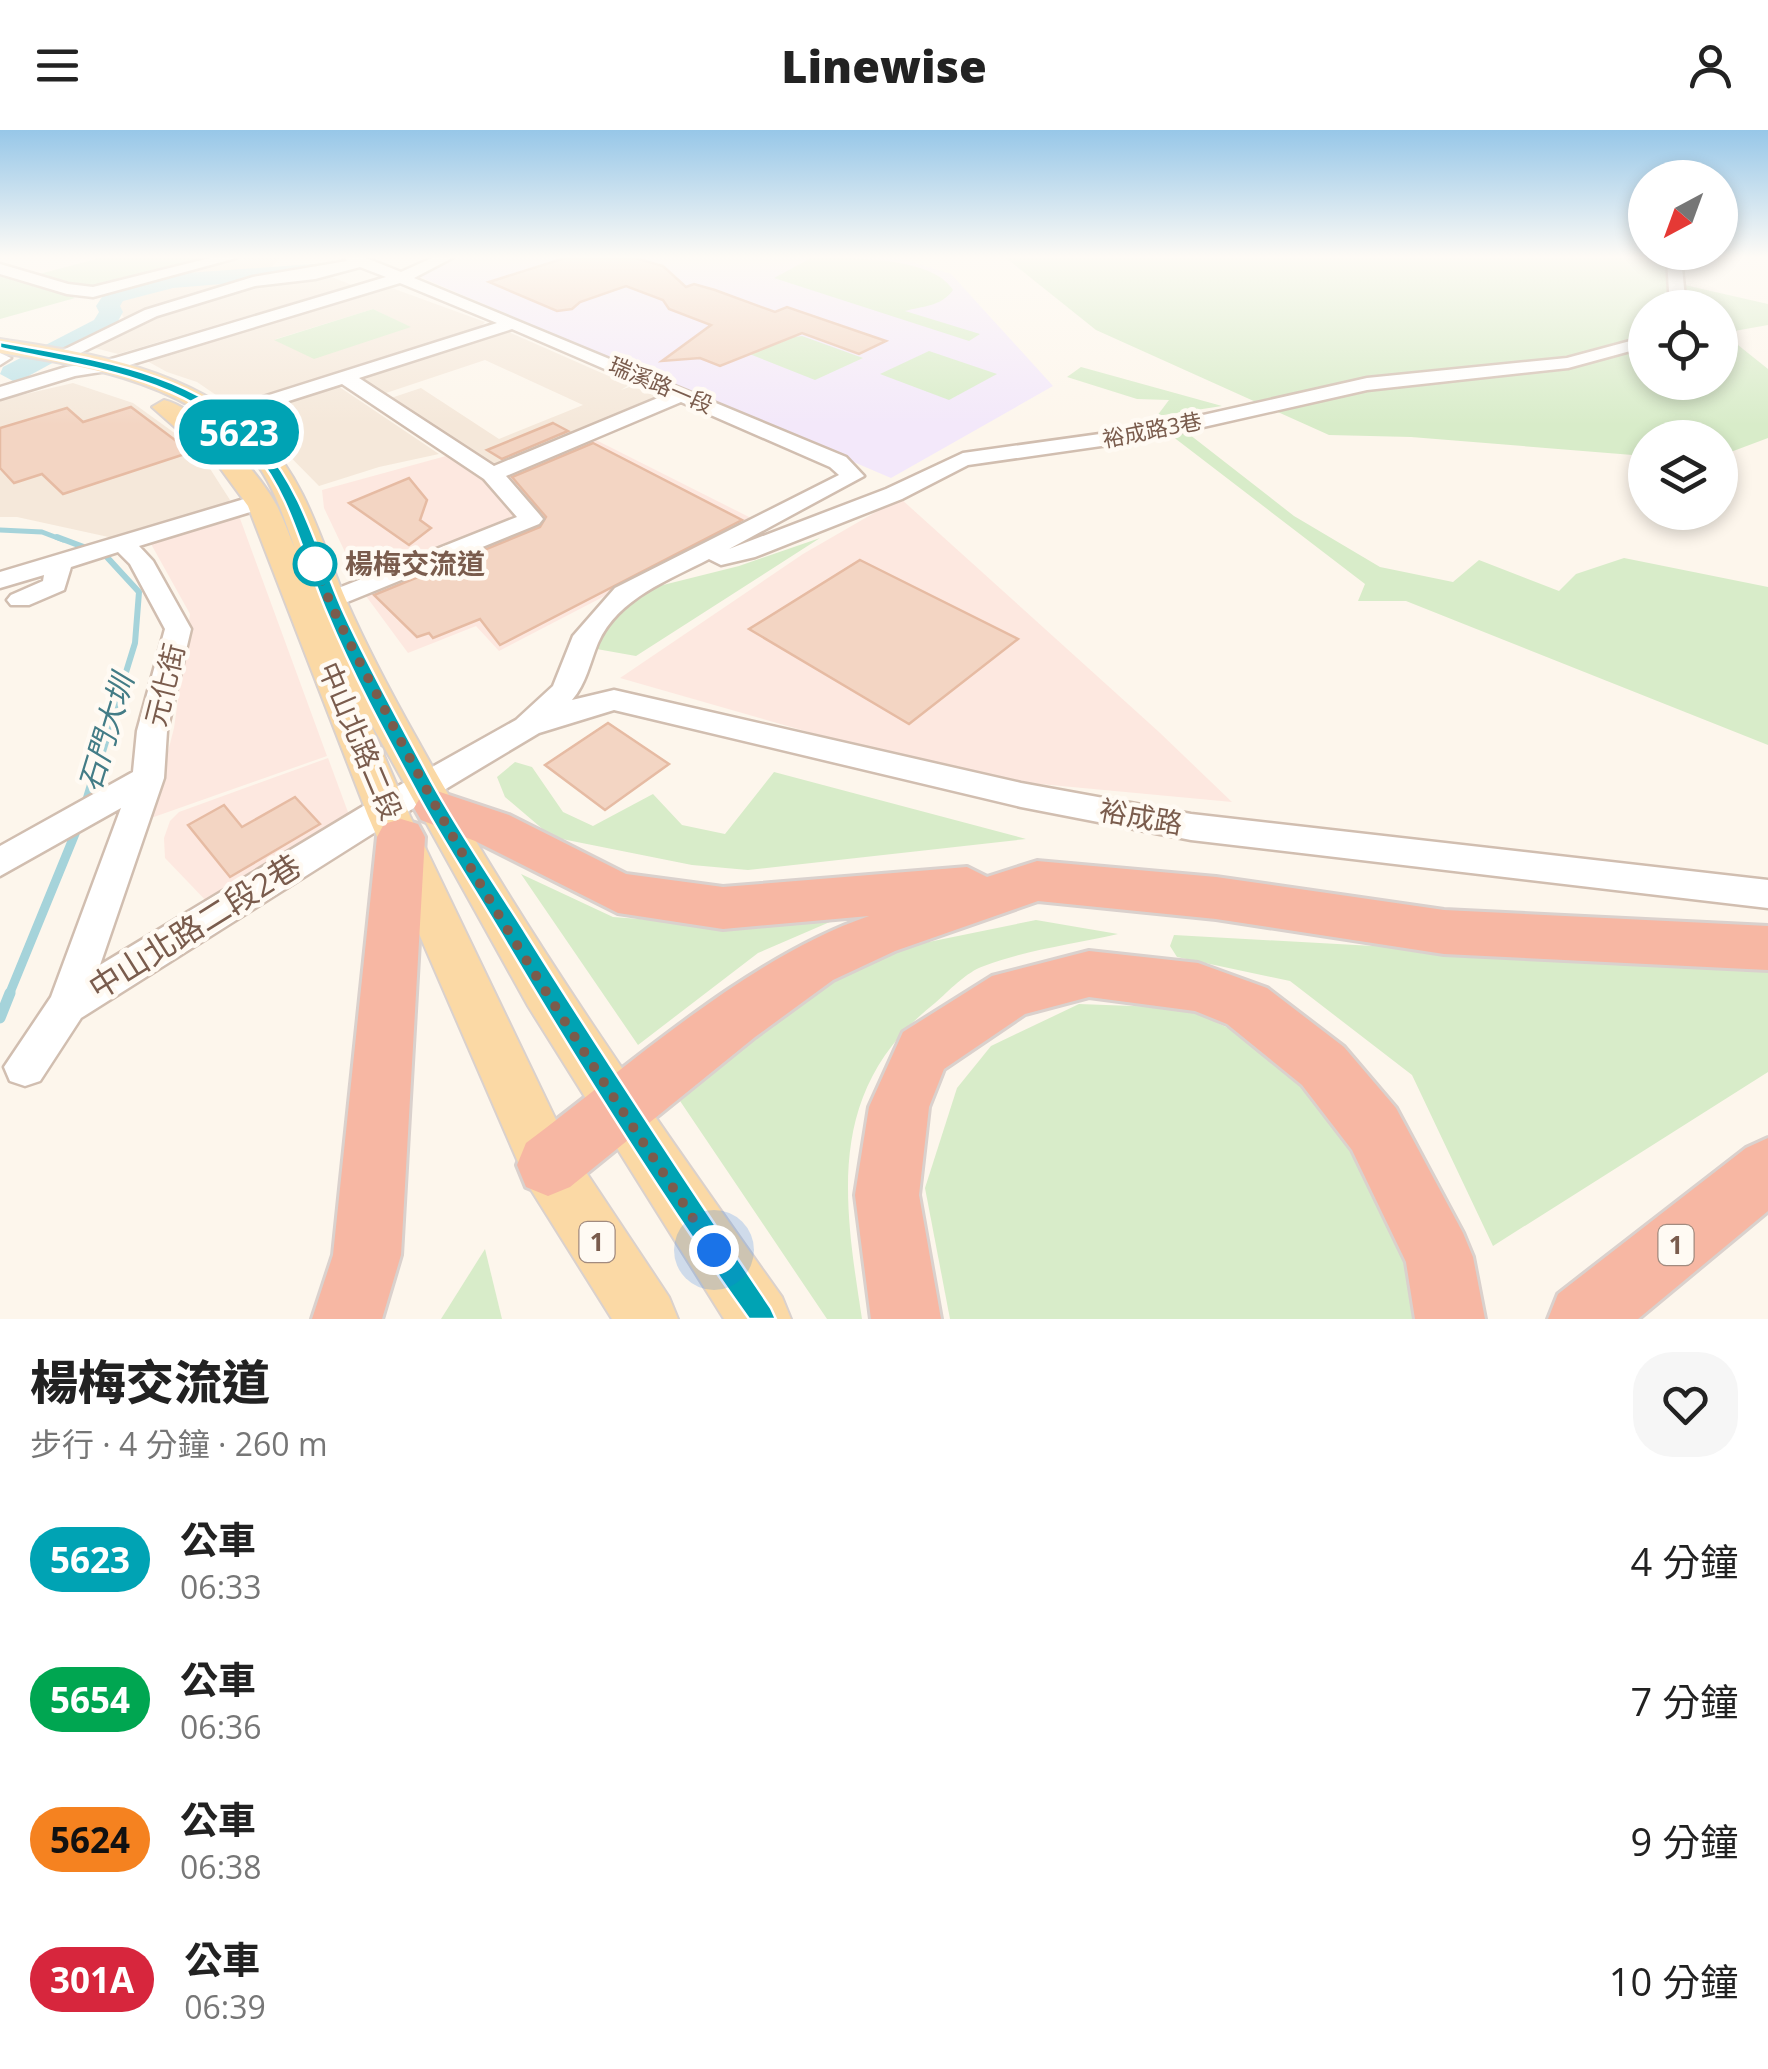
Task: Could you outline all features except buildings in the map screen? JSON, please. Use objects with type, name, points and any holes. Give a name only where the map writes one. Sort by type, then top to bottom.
[{"type":"highway","points":[[347,1319],[367,1255],[412,810],[492,828],[618,893],[723,908],[1037,881],[1216,898],[1444,932],[1768,948]]},
{"type":"highway","points":[[548,1164],[735,1019],[814,964],[877,935],[1037,881]]},
{"type":"highway","points":[[906,1319],[887,1195],[900,1107],[923,1052],[1011,993],[1090,974],[1198,987],[1247,1006],[1324,1066],[1374,1128],[1440,1257],[1450,1319]]},
{"type":"highway","name":"1","points":[[1583,1319],[1768,1170]]},
{"type":"main road","name":"中山北路二段","points":[[35,359],[142,393],[256,446],[298,509],[548,1164]]},
{"type":"main road","name":"中山北路二段","points":[[206,422],[227,459],[260,502],[412,810],[622,1110]]},
{"type":"main road","name":"1","points":[[622,1110],[760,1319]]},
{"type":"main road","name":"1","points":[[548,1164],[647,1319]]},
{"type":"street","points":[[0,393],[35,359],[146,313]]},
{"type":"street","points":[[35,359],[239,313]]},
{"type":"street","name":"瑞溪路一段","points":[[493,313],[838,462],[853,476]]},
{"type":"street","points":[[206,422],[514,322]]},
{"type":"street","name":"裕成路3巷","points":[[674,570],[746,552],[894,494],[963,459],[1150,433],[1367,384],[1568,363],[1628,347]]},
{"type":"street","points":[[330,601],[532,519],[492,474],[346,378]]},
{"type":"street","points":[[492,474],[684,394]]},
{"type":"street","name":"裕成路3巷","points":[[412,810],[527,727],[566,690],[587,636],[624,593],[853,476]]},
{"type":"street","points":[[0,580],[61,569],[260,502]]},
{"type":"street","name":"元化街","points":[[66,1006],[148,778],[152,731],[178,629],[140,561],[120,546]]},
{"type":"street","points":[[25,604],[56,590],[61,569]]},
{"type":"street","name":"裕成路","points":[[527,727],[614,700],[1003,791],[1191,827],[1768,894]]},
{"type":"street","points":[[0,862],[148,778]]},
{"type":"street","name":"中山北路二段2巷","points":[[24,1067],[66,1006],[412,810]]},
{"type":"shaded area","points":[[255,313],[118,354],[91,347],[154,314]]},
{"type":"shaded area","points":[[306,313],[359,313],[275,340],[410,327],[382,313],[462,313],[485,322],[480,327],[235,408],[197,382],[147,361]]},
{"type":"shaded area","points":[[506,313],[987,313],[1053,386],[891,478]]},
{"type":"shaded area","points":[[502,329],[629,385],[621,390],[632,386],[662,399],[496,467],[385,400],[421,388],[499,439],[583,405],[485,360],[380,395],[354,379]]},
{"type":"shaded area","points":[[73,383],[133,403],[198,450],[230,500],[221,507],[113,538],[17,517],[0,517],[0,400]]},
{"type":"shaded area","points":[[335,384],[439,454],[319,486],[247,413]]},
{"type":"shaded area","points":[[592,438],[753,519],[499,651],[476,626],[408,653],[366,596],[324,508],[322,490],[446,456],[487,481]]},
{"type":"shaded area","points":[[900,498],[1232,802],[966,777],[620,678],[803,554]]},
{"type":"shaded area","points":[[238,513],[327,756],[151,818],[174,728],[190,614],[151,544],[167,534]]},
{"type":"shaded area","points":[[328,758],[352,823],[211,906],[165,858],[164,838],[170,821],[179,812]]},
{"type":"green space","points":[[359,313],[382,313],[411,327],[314,359],[274,340]]},
{"type":"green space","points":[[884,313],[913,313],[980,334],[969,341]]},
{"type":"green space","points":[[1075,313],[1628,313],[1628,400],[1738,400],[1738,345],[1768,369],[1768,438],[1738,449],[1738,420],[1628,420],[1628,455],[1411,437],[1329,435],[1096,330]]},
{"type":"green space","points":[[1738,313],[1768,313],[1768,325],[1738,330]]},
{"type":"green space","points":[[802,336],[863,358],[815,380],[742,351],[770,340]]},
{"type":"green space","points":[[929,351],[997,374],[949,400],[880,374]]},
{"type":"green space","points":[[1081,367],[1222,406],[1157,416],[1169,400],[1137,399],[1067,377]]},
{"type":"green space","points":[[1185,431],[1294,516],[1380,567],[1453,582],[1479,560],[1559,591],[1576,574],[1624,558],[1768,587],[1768,745],[1406,601],[1358,601],[1365,584],[1172,436]]},
{"type":"green space","points":[[820,538],[636,656],[591,648],[627,605],[659,586],[739,566]]},
{"type":"green space","points":[[515,762],[532,767],[563,812],[593,826],[653,794],[682,825],[725,834],[774,772],[1026,839],[748,870],[692,865],[552,837],[505,797],[497,777]]},
{"type":"green space","points":[[521,874],[613,917],[748,927],[853,912],[758,953],[638,1045]]},
{"type":"green space","points":[[1036,920],[1118,934],[1016,956],[977,969],[900,1036],[875,1071],[859,1109],[850,1148],[850,1230],[862,1319],[827,1319],[676,1095],[789,1004],[904,947]]},
{"type":"green space","points":[[1174,935],[1768,968],[1768,1072],[1493,1246],[1412,1075],[1290,981],[1177,957],[1170,946]]},
{"type":"green space","points":[[1079,1004],[1187,1008],[1271,1049],[1344,1120],[1399,1240],[1422,1319],[950,1319],[925,1188],[957,1088],[991,1046]]},
{"type":"green space","points":[[485,1249],[502,1319],[441,1319]]},
{"type":"waterway","points":[[13,373],[104,325],[110,313]]},
{"type":"waterway","name":"石門大圳","points":[[0,530],[42,532],[63,540]]},
{"type":"waterway","name":"石門大圳","points":[[57,537],[105,555],[139,592],[135,643],[105,740]]},
{"type":"waterway","name":"石門大圳","points":[[85,806],[106,737]]},
{"type":"waterway","name":"石門大圳","points":[[9,995],[79,824]]},
{"type":"waterway","name":"石門大圳","points":[[0,1018],[10,993]]},
{"type":"bus line","name":"5623","points":[[0,346],[113,367],[175,388],[217,414],[256,446],[298,509],[337,617],[425,788],[622,1110],[760,1319]]},
{"type":"place","name":"楊梅交流道","points":[[315,564]]},
{"type":"route","points":[[315,564],[337,617],[425,788],[622,1110],[714,1250]]}]
